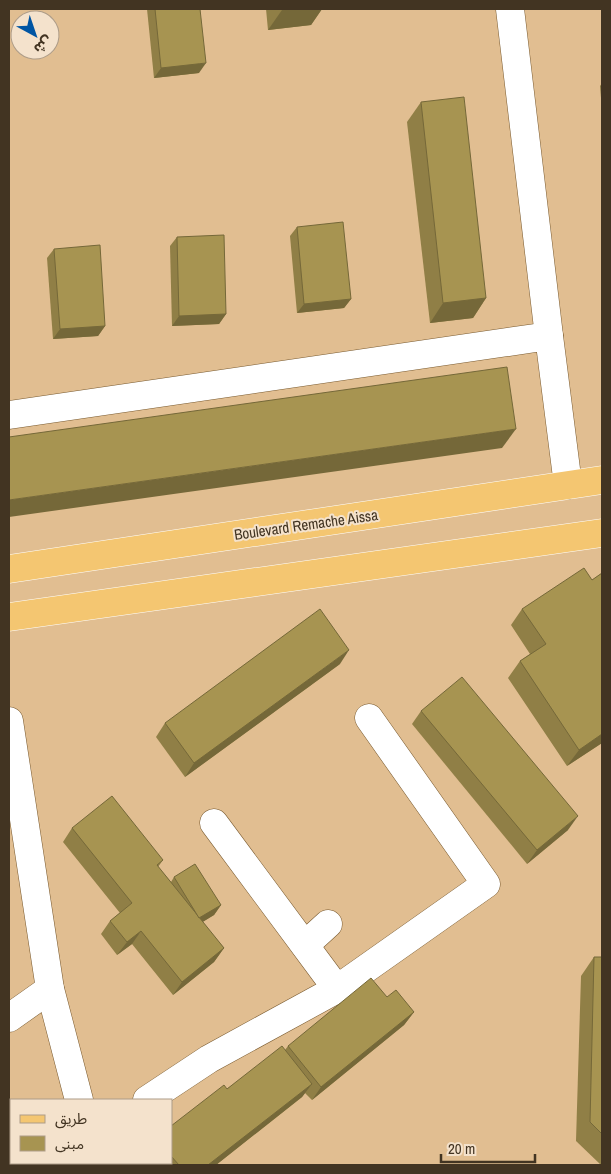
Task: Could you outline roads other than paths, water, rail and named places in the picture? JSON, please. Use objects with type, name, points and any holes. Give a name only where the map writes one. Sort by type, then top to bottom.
[{"type":"main road","name":"Boulevard Remache Aissa","points":[[9,568],[602,480]]},
{"type":"main road","points":[[9,617],[602,533]]},
{"type":"street","points":[[510,9],[568,486]]},
{"type":"street","points":[[9,415],[549,336]]},
{"type":"street","points":[[149,1099],[209,1059],[337,989],[486,884],[368,718]]},
{"type":"street","points":[[9,721],[50,989],[79,1099]]},
{"type":"street","points":[[214,823],[337,989]]},
{"type":"street","points":[[305,945],[328,924]]},
{"type":"street","points":[[9,1018],[50,989]]}]
